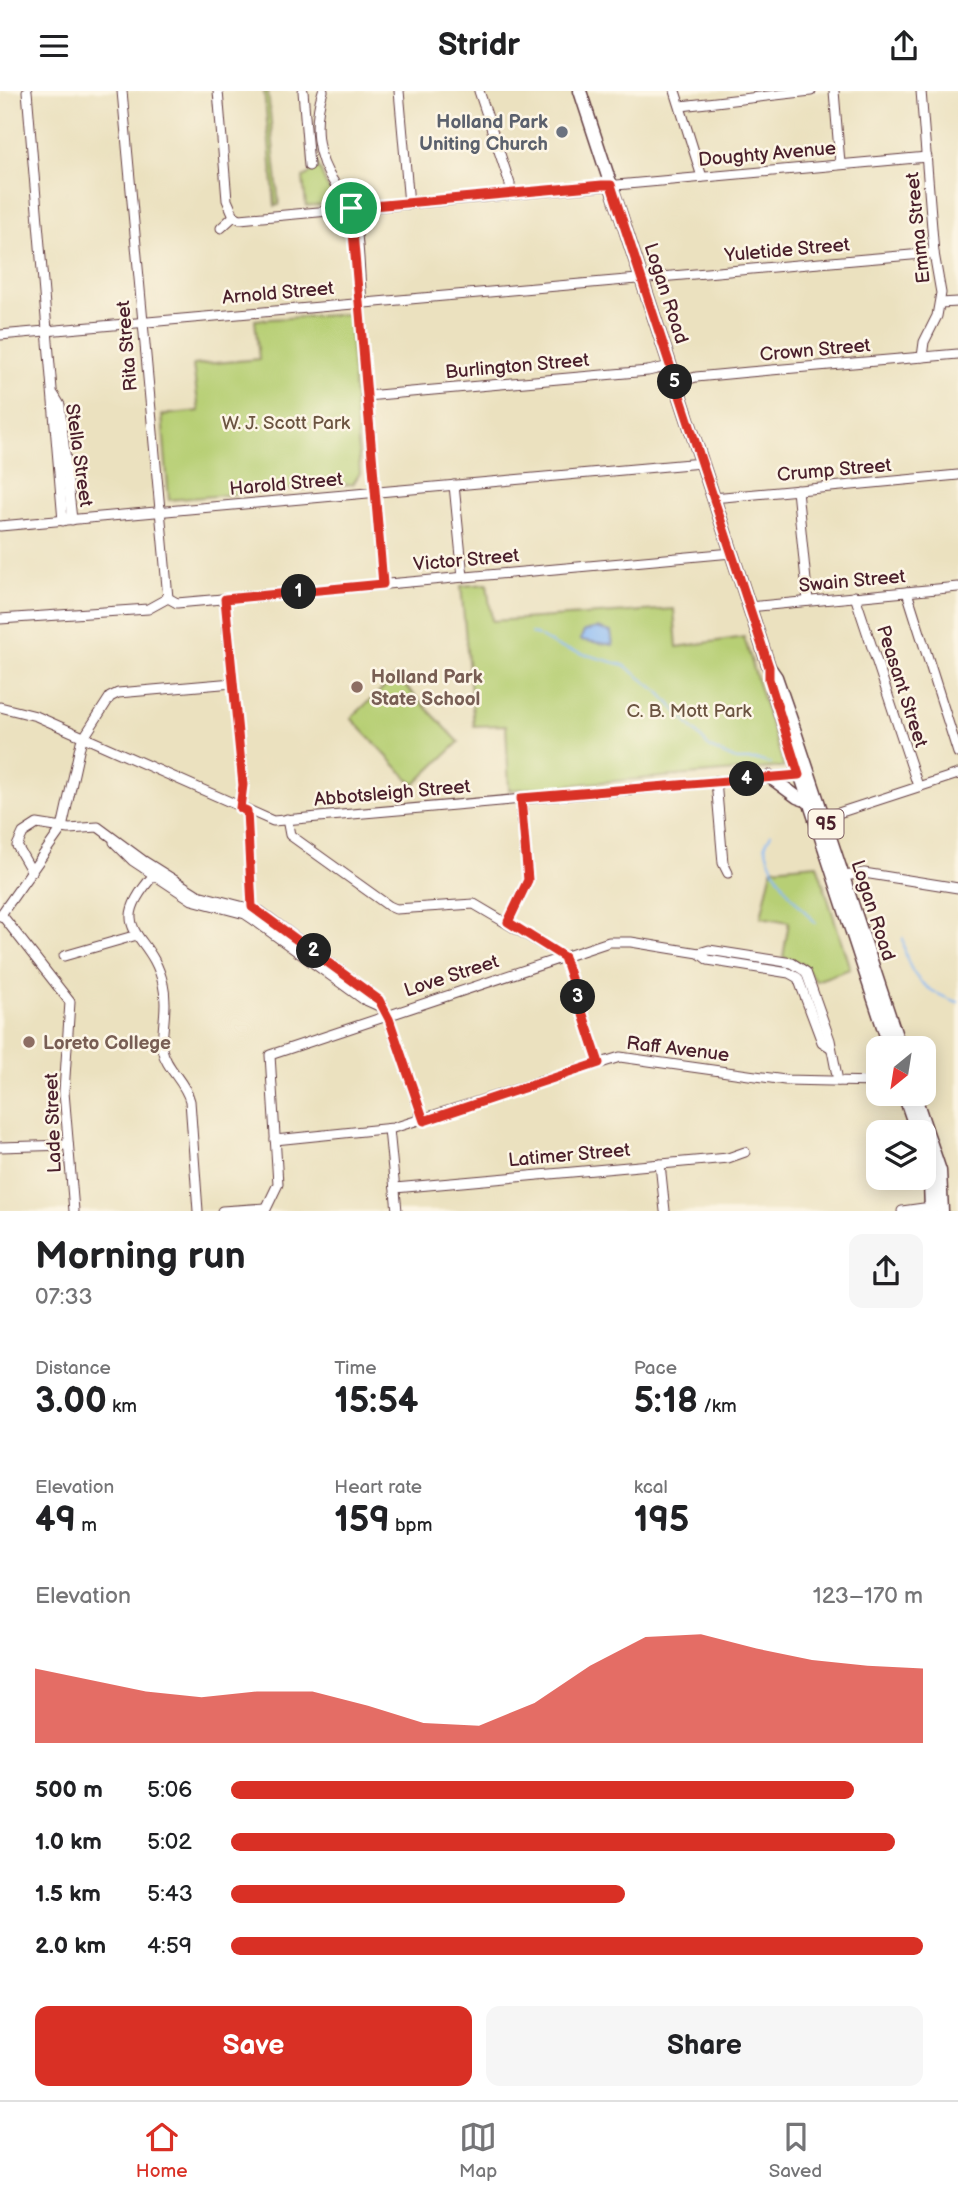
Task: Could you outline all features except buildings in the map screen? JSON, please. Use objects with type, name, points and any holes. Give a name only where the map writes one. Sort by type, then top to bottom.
[{"type":"main road","name":"Logan Road","points":[[580,91],[769,667],[769,679],[804,774],[824,818],[838,877],[886,1036]]},
{"type":"main road","name":"Logan Road","points":[[804,774],[808,801],[896,1036]]},
{"type":"main road","points":[[770,777],[797,797],[808,801]]},
{"type":"main road","points":[[918,1106],[941,1176],[934,1210]]},
{"type":"main road","points":[[931,1190],[934,1210]]},
{"type":"street","name":"Stella Street","points":[[27,91],[54,395],[60,405],[67,520]]},
{"type":"street","name":"Rita Street","points":[[122,91],[168,598]]},
{"type":"street","points":[[218,91],[227,200],[229,210],[234,216],[221,228]]},
{"type":"street","points":[[303,91],[312,138],[329,175],[351,208],[373,493],[383,584]]},
{"type":"street","points":[[309,166],[312,138],[323,91]]},
{"type":"street","points":[[399,91],[409,204]]},
{"type":"street","points":[[479,91],[510,184],[510,194]]},
{"type":"street","points":[[675,91],[702,177]]},
{"type":"street","points":[[681,106],[811,91]]},
{"type":"street","points":[[834,91],[841,163]]},
{"type":"street","name":"Emma Street","points":[[921,91],[934,253],[941,293],[940,303],[924,342],[922,357]]},
{"type":"street","name":"Doughty Avenue","points":[[234,216],[240,219],[927,157]]},
{"type":"street","name":"Yuletide Street","points":[[642,279],[934,253]]},
{"type":"street","name":"Arnold Street","points":[[0,335],[642,279]]},
{"type":"street","points":[[940,303],[958,302]]},
{"type":"street","name":"Crown Street","points":[[676,383],[696,377],[958,354]]},
{"type":"street","name":"Burlington Street","points":[[366,396],[636,372],[670,366]]},
{"type":"street","name":"Harold Street","points":[[0,526],[701,463]]},
{"type":"street","name":"Crump Street","points":[[713,498],[958,475]]},
{"type":"street","points":[[454,485],[463,577]]},
{"type":"street","points":[[797,490],[808,601]]},
{"type":"street","name":"Victor Street","points":[[0,619],[153,608],[168,598],[177,603],[732,553]]},
{"type":"street","name":"Swain Street","points":[[749,607],[958,587]]},
{"type":"street","points":[[906,592],[958,753]]},
{"type":"street","name":"Peasant Street","points":[[855,596],[919,786]]},
{"type":"street","points":[[225,599],[252,907]]},
{"type":"street","points":[[2,912],[62,828],[84,737],[103,706],[118,693],[233,683]]},
{"type":"street","name":"Abbotsleigh Street","points":[[0,707],[36,716],[266,820],[804,774]]},
{"type":"street","points":[[824,818],[958,774]]},
{"type":"street","points":[[716,781],[723,863],[728,873]]},
{"type":"street","points":[[508,922],[528,880],[521,798]]},
{"type":"street","points":[[287,819],[290,835],[389,906],[397,909],[474,904],[564,957],[599,1063]]},
{"type":"street","points":[[32,872],[17,846],[19,837],[37,824],[62,828],[98,827],[113,840],[198,895],[252,907],[372,993],[385,1011],[424,1121]]},
{"type":"street","points":[[113,840],[126,855],[153,876],[192,900],[245,914],[362,999],[385,1011]]},
{"type":"street","points":[[838,877],[864,873],[958,888]]},
{"type":"street","points":[[153,876],[131,905],[129,914],[136,935],[151,955],[163,983],[164,1056],[187,1089],[190,1101],[198,1211]]},
{"type":"street","name":"Lade Street","points":[[2,912],[10,929],[70,1002],[64,1092],[74,1211]]},
{"type":"street","points":[[64,956],[136,935]]},
{"type":"street","name":"Love Street","points":[[275,1140],[270,1055],[385,1011],[619,941],[699,953],[709,950],[792,963],[800,967],[809,979],[838,1081]]},
{"type":"street","name":"Raff Avenue","points":[[275,1140],[389,1129],[424,1121],[620,1057],[785,1080],[866,1082]]},
{"type":"street","points":[[389,1129],[397,1211]]},
{"type":"street","points":[[222,1211],[265,1209],[278,1184],[275,1140]]},
{"type":"street","points":[[0,1147],[68,1145]]},
{"type":"street","name":"Latimer Street","points":[[395,1188],[728,1158],[745,1151]]},
{"type":"street","points":[[660,1164],[665,1211]]},
{"type":"street","points":[[902,1211],[934,1210]]},
{"type":"green space","points":[[264,91],[268,91],[279,205],[275,206]]},
{"type":"green space","points":[[310,146],[326,184],[339,204],[306,206],[303,178],[311,172]]},
{"type":"green space","name":"W. J. Scott Park","points":[[349,314],[360,473],[353,484],[169,500],[162,415],[199,411],[193,365],[259,359],[255,320]]},
{"type":"green space","name":"C. B. Mott Park","points":[[487,584],[492,621],[674,609],[677,647],[744,637],[784,767],[509,790],[506,725],[474,726],[461,586]]},
{"type":"green space","points":[[396,676],[459,742],[414,785],[351,718]]},
{"type":"green space","points":[[817,864],[850,969],[816,981],[802,963],[783,957],[789,922],[761,917],[772,868]]},
{"type":"water","points":[[597,628],[611,632],[613,645],[580,640],[584,631]]},
{"type":"waterway","points":[[531,633],[538,636]]},
{"type":"waterway","points":[[541,637],[558,647],[624,665],[659,692],[710,748],[736,760],[758,760],[770,764]]},
{"type":"waterway","points":[[771,834],[765,845],[772,867],[792,897],[816,923]]},
{"type":"waterway","points":[[903,938],[908,962],[918,979],[935,992],[958,1002]]},
{"type":"place","name":"Holland Park Uniting Church","points":[[562,132]]},
{"type":"place","name":"Holland Park State School","points":[[357,687]]},
{"type":"place","name":"Loreto College","points":[[29,1042]]},
{"type":"route","points":[[611,185],[769,667],[769,679],[799,775],[521,798],[529,867],[528,880],[508,922],[564,957],[599,1063],[424,1121],[389,1019],[379,1000],[252,907],[254,901],[246,827],[247,811],[240,808],[243,785],[225,599],[383,584],[373,493],[359,303],[362,302],[351,208],[611,185]]}]
